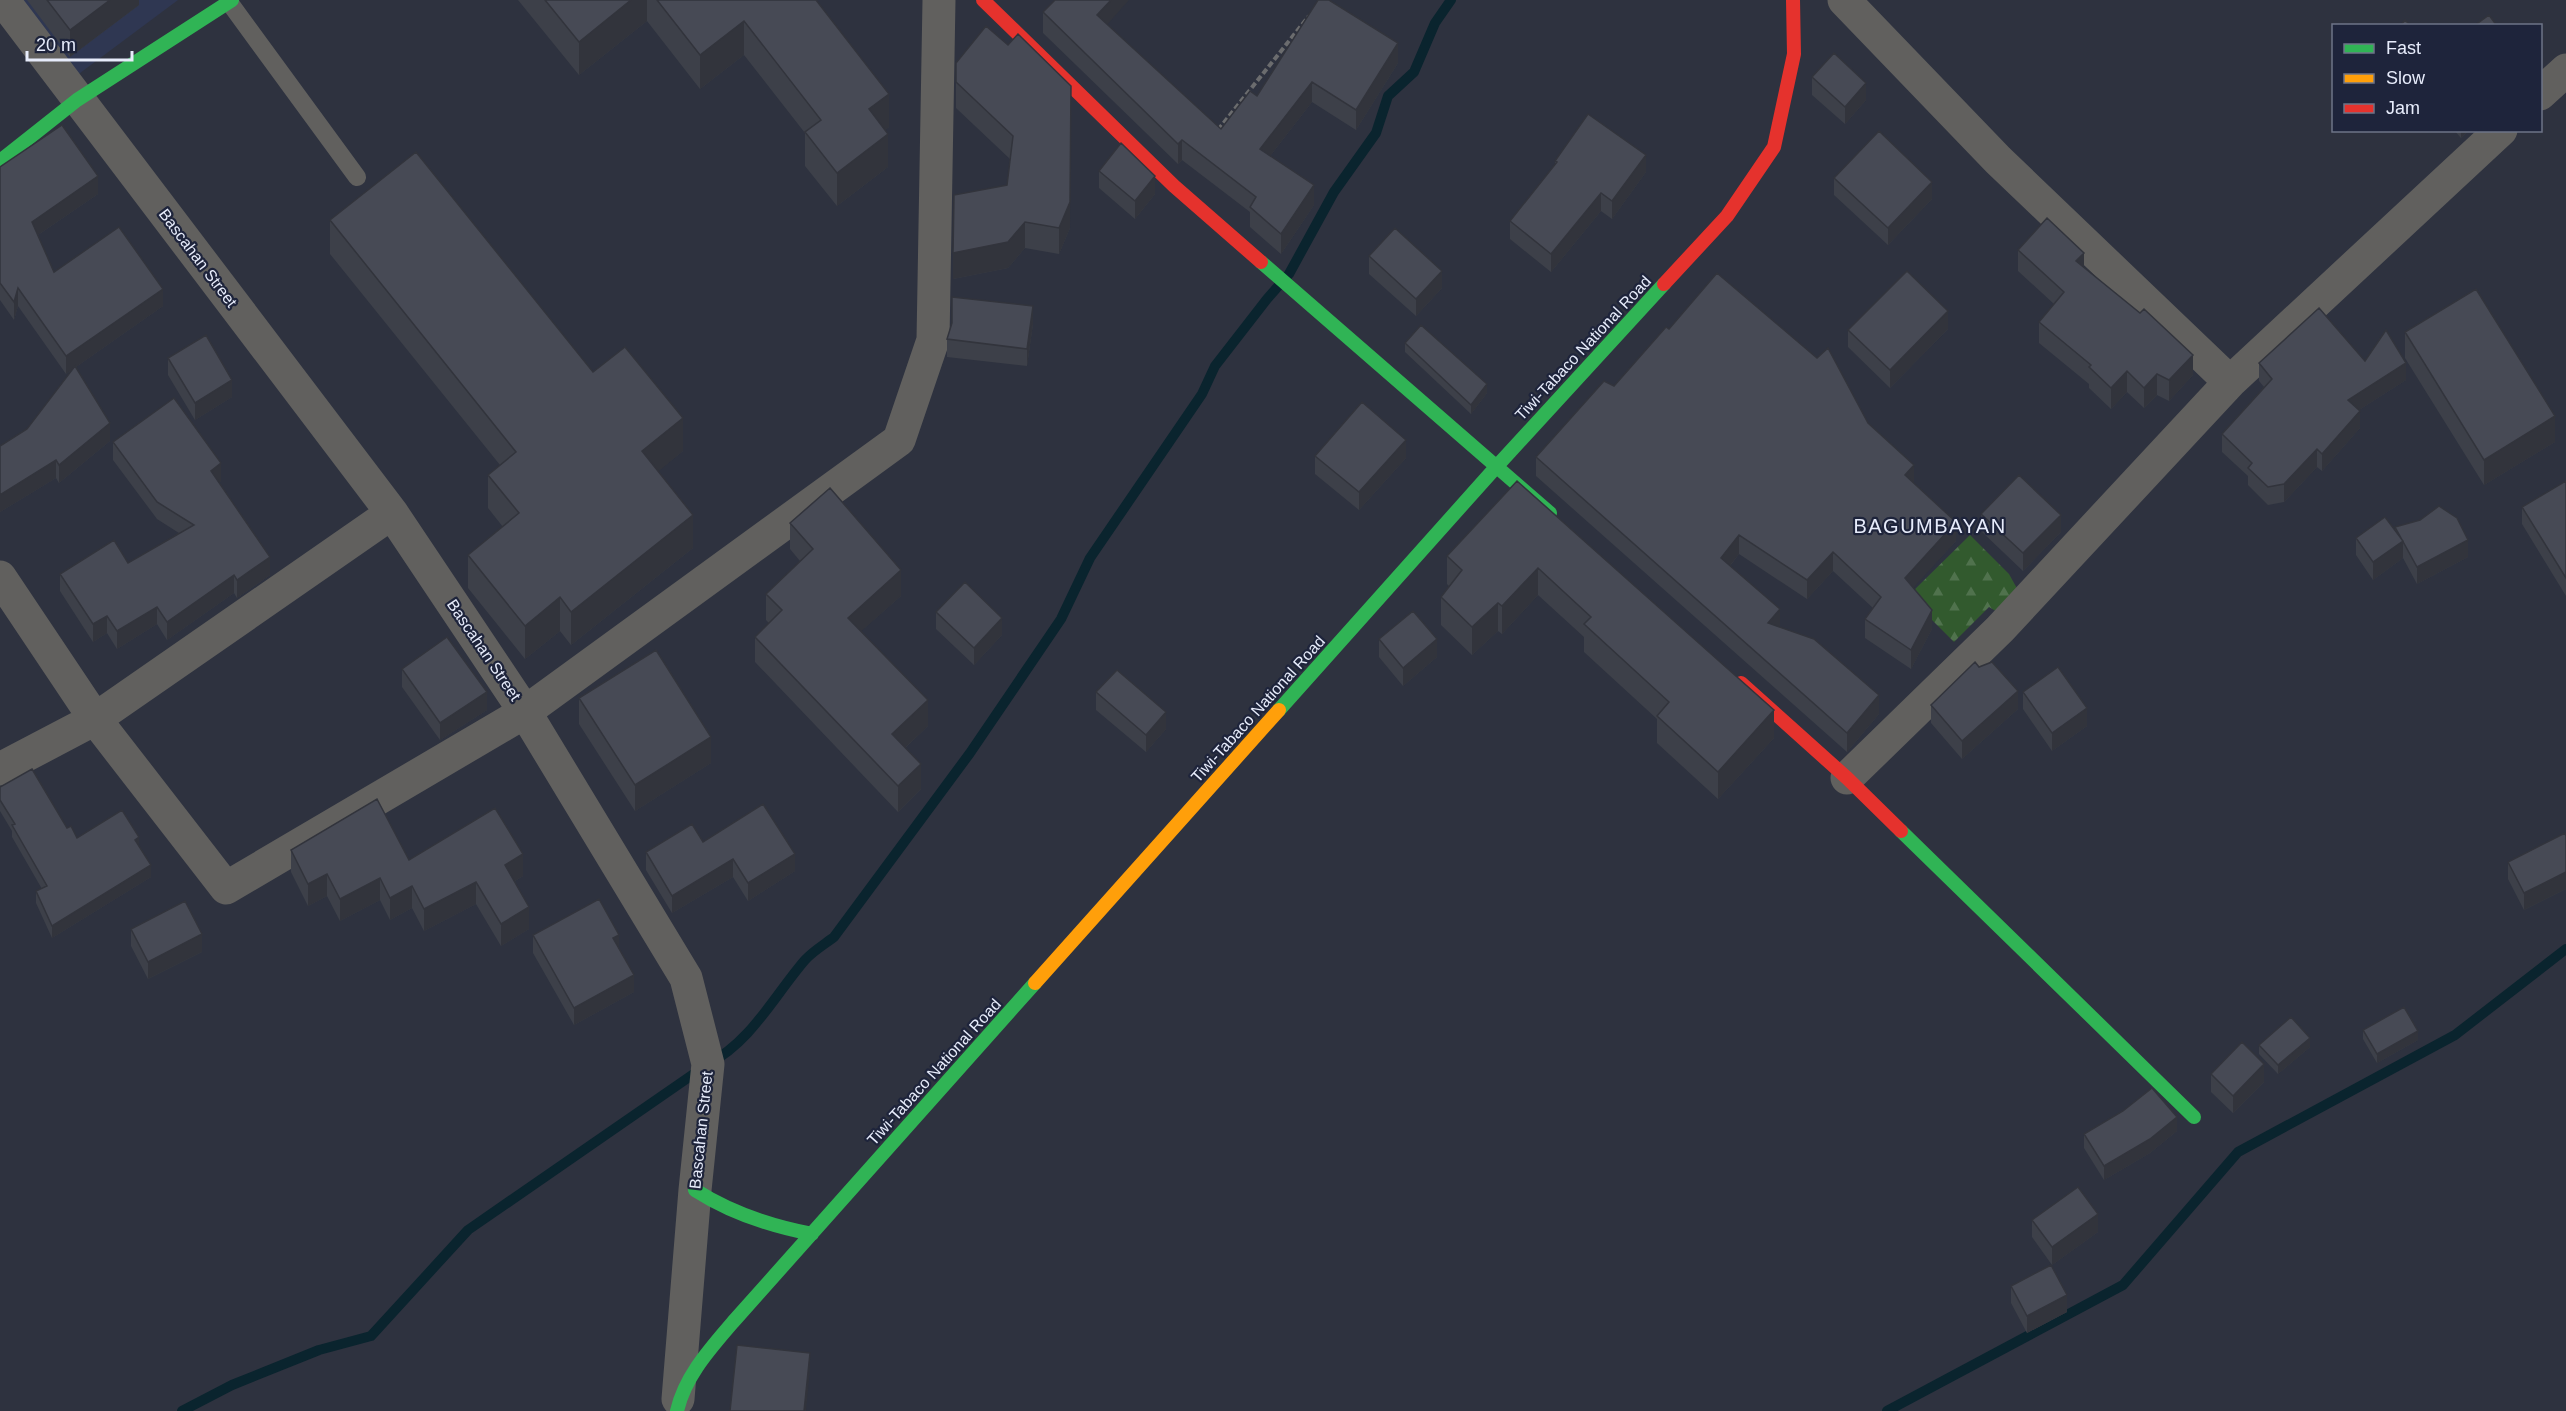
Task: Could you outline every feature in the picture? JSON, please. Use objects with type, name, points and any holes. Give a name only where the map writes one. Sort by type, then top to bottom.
[{"type":"main road","points":[[983,0],[1174,186],[1558,520]]},
{"type":"main road","name":"Tiwi-Tabaco National Road","points":[[678,1405],[706,1355],[753,1298],[1497,466],[1727,216],[1774,147],[1794,54],[1792,0]]},
{"type":"main road","points":[[0,161],[77,100],[230,1]]},
{"type":"main road","points":[[1733,676],[1847,777],[2194,1117]]},
{"type":"main road","points":[[695,1190],[718,1205],[748,1219],[812,1234]]},
{"type":"street","name":"Bascahan Street","points":[[3,0],[392,513],[525,712],[686,978],[708,1064],[695,1190],[678,1405]]},
{"type":"street","points":[[0,577],[95,718],[226,888],[525,712],[899,440],[933,340],[939,0]]},
{"type":"street","points":[[1844,0],[1998,160],[2230,382]]},
{"type":"street","points":[[2542,93],[2566,70]]},
{"type":"street","points":[[1847,777],[2000,629],[2230,382],[2499,132]]},
{"type":"street","points":[[0,770],[95,718],[392,513]]},
{"type":"lane","points":[[230,1],[357,177]]},
{"type":"path","points":[[1217,131],[1310,14]]},
{"type":"shaded area","points":[[7,0],[178,0],[68,82]]},
{"type":"green space","points":[[1970,535],[2009,574],[2019,592],[2004,616],[1989,607],[1954,642],[1908,596]]},
{"type":"building","points":[[47,0],[110,0],[70,30]]},
{"type":"building","points":[[545,0],[631,0],[579,42]]},
{"type":"building","points":[[657,0],[816,0],[889,94],[869,109],[888,134],[837,173],[805,132],[821,120],[744,21],[700,55]]},
{"type":"building","points":[[1055,0],[1111,0],[1097,15],[1221,129],[1250,91],[1257,96],[1318,0],[1329,0],[1398,43],[1356,110],[1312,82],[1260,149],[1314,185],[1281,234],[1250,207],[1256,197],[1182,140],[1178,144],[1043,12]]},
{"type":"building","points":[[2489,15],[2496,24],[2477,24]]},
{"type":"building","points":[[986,26],[1008,45],[1018,34],[1071,86],[1070,202],[1059,228],[1025,222],[1008,242],[953,253],[954,195],[1007,185],[1013,136],[956,82],[956,63]]},
{"type":"building","points":[[1834,53],[1866,83],[1845,107],[1812,77]]},
{"type":"building","points":[[1588,114],[1646,155],[1612,201],[1601,193],[1551,254],[1510,221],[1557,162],[1555,161]]},
{"type":"building","points":[[62,125],[98,176],[32,222],[54,272],[119,227],[163,289],[66,356],[18,288],[14,302],[0,283],[0,167]]},
{"type":"building","points":[[1879,131],[1932,182],[1888,228],[1834,178]]},
{"type":"building","points":[[1121,143],[1155,176],[1135,201],[1099,171]]},
{"type":"building","points":[[416,152],[593,372],[625,347],[683,418],[642,451],[693,515],[571,612],[560,597],[525,626],[468,555],[519,513],[488,475],[516,452],[330,220]]},
{"type":"building","points":[[2047,218],[2084,253],[2076,261],[2140,313],[2144,309],[2193,355],[2169,380],[2157,374],[2144,388],[2127,371],[2111,388],[2089,367],[2091,365],[2039,322],[2064,292],[2018,250]]},
{"type":"building","points":[[1395,228],[1442,271],[1416,299],[1369,256]]},
{"type":"building","points":[[1907,271],[1948,311],[1890,370],[1848,330]]},
{"type":"building","points":[[1717,273],[1817,358],[1828,348],[1868,423],[1914,465],[1905,475],[1956,522],[1905,578],[1932,610],[1911,650],[1865,619],[1881,597],[1833,552],[1807,580],[1739,535],[1721,558],[1780,609],[1768,623],[1814,639],[1879,695],[1847,733],[1536,457],[1604,381],[1614,386],[1666,327],[1669,329]]},
{"type":"building","points":[[2476,289],[2555,416],[2484,460],[2405,332]]},
{"type":"building","points":[[952,297],[1033,306],[1027,349],[947,339],[952,323]]},
{"type":"building","points":[[2319,308],[2365,361],[2386,330],[2406,363],[2348,400],[2360,411],[2322,454],[2317,449],[2284,484],[2268,487],[2248,468],[2252,463],[2222,434],[2272,379],[2259,363]]},
{"type":"building","points":[[1421,325],[1487,384],[1471,405],[1405,343]]},
{"type":"building","points":[[206,335],[232,380],[195,403],[168,358]]},
{"type":"building","points":[[75,366],[110,423],[59,465],[56,460],[0,495],[0,446],[27,429]]},
{"type":"building","points":[[174,398],[221,463],[211,471],[270,557],[237,580],[234,575],[167,622],[157,607],[117,631],[107,616],[93,624],[60,574],[114,540],[128,563],[194,525],[157,502],[113,442]]},
{"type":"building","points":[[1362,402],[1406,440],[1359,492],[1315,456]]},
{"type":"building","points":[[2019,475],[2061,515],[2023,553],[1981,514]]},
{"type":"building","points":[[1517,481],[1774,710],[1718,772],[1657,716],[1669,702],[1584,624],[1591,617],[1538,568],[1502,606],[1498,603],[1472,627],[1441,597],[1462,570],[1447,556]]},
{"type":"building","points":[[2566,481],[2566,578],[2522,507]]},
{"type":"building","points":[[830,488],[901,570],[848,618],[928,700],[892,734],[921,764],[898,786],[755,637],[782,610],[766,594],[813,549],[790,523]]},
{"type":"building","points":[[2439,506],[2457,518],[2468,540],[2417,567],[2395,527],[2420,520]]},
{"type":"building","points":[[2385,517],[2403,541],[2373,562],[2356,538]]},
{"type":"building","points":[[965,582],[1002,618],[974,648],[936,612]]},
{"type":"building","points":[[1413,611],[1437,639],[1403,668],[1379,639]]},
{"type":"building","points":[[447,637],[487,692],[440,723],[402,669]]},
{"type":"building","points":[[656,650],[711,737],[635,785],[579,698]]},
{"type":"building","points":[[1975,662],[1979,667],[1992,662],[2018,691],[1962,741],[1931,705]]},
{"type":"building","points":[[2058,667],[2087,708],[2052,733],[2023,692]]},
{"type":"building","points":[[1117,670],[1166,712],[1146,735],[1096,692]]},
{"type":"building","points":[[32,769],[67,828],[71,826],[77,838],[122,810],[139,837],[135,840],[151,865],[52,926],[36,891],[47,886],[0,800],[0,787]]},
{"type":"building","points":[[377,799],[409,860],[495,808],[523,854],[505,865],[529,907],[501,924],[476,882],[424,909],[412,886],[390,898],[380,878],[340,899],[327,874],[308,884],[291,850]]},
{"type":"building","points":[[763,804],[795,854],[748,883],[733,859],[672,896],[646,852],[692,824],[703,842]]},
{"type":"building","points":[[2565,833],[2566,872],[2524,893],[2508,862]]},
{"type":"building","points":[[599,899],[619,935],[613,938],[634,975],[574,1008],[533,935]]},
{"type":"building","points":[[185,901],[202,934],[148,962],[131,929]]},
{"type":"building","points":[[2404,1007],[2418,1031],[2377,1054],[2363,1030]]},
{"type":"building","points":[[2291,1017],[2310,1038],[2278,1065],[2259,1045]]},
{"type":"building","points":[[2242,1042],[2264,1064],[2233,1096],[2211,1074]]},
{"type":"building","points":[[2152,1088],[2177,1117],[2150,1139],[2104,1166],[2084,1134],[2123,1111]]},
{"type":"building","points":[[2078,1187],[2098,1214],[2052,1247],[2032,1220]]},
{"type":"building","points":[[2051,1265],[2067,1295],[2027,1316],[2011,1286]]},
{"type":"building","points":[[737,1345],[810,1353],[804,1411],[730,1411]]},
{"type":"waterway","points":[[182,1411],[232,1385],[319,1350],[371,1336],[468,1230],[737,1044],[805,960],[834,937],[970,753],[1061,619],[1090,558],[1202,394],[1215,366],[1289,274],[1334,192],[1376,133],[1388,96],[1414,72],[1435,23],[1451,0]]},
{"type":"waterway","points":[[1887,1411],[2123,1285],[2238,1152],[2455,1035],[2566,949]]},
{"type":"traffic: fast","points":[[0,161],[77,100],[232,0]]},
{"type":"traffic: fast","points":[[1261,262],[1550,513]]},
{"type":"traffic: fast","points":[[1279,710],[1497,466],[1664,284]]},
{"type":"traffic: fast","points":[[1901,831],[2194,1117]]},
{"type":"traffic: fast","points":[[677,1411],[692,1375],[716,1342],[1035,983]]},
{"type":"traffic: fast","points":[[695,1190],[751,1218],[812,1234]]},
{"type":"traffic: slow","points":[[1035,983],[1279,710]]},
{"type":"traffic: jam","points":[[983,0],[1174,186],[1261,262]]},
{"type":"traffic: jam","points":[[1664,284],[1727,216],[1774,147],[1794,54],[1793,0]]},
{"type":"traffic: jam","points":[[1741,683],[1847,778],[1901,831]]},
{"type":"district","name":"BAGUMBAYAN","points":[[1930,526]]}]
